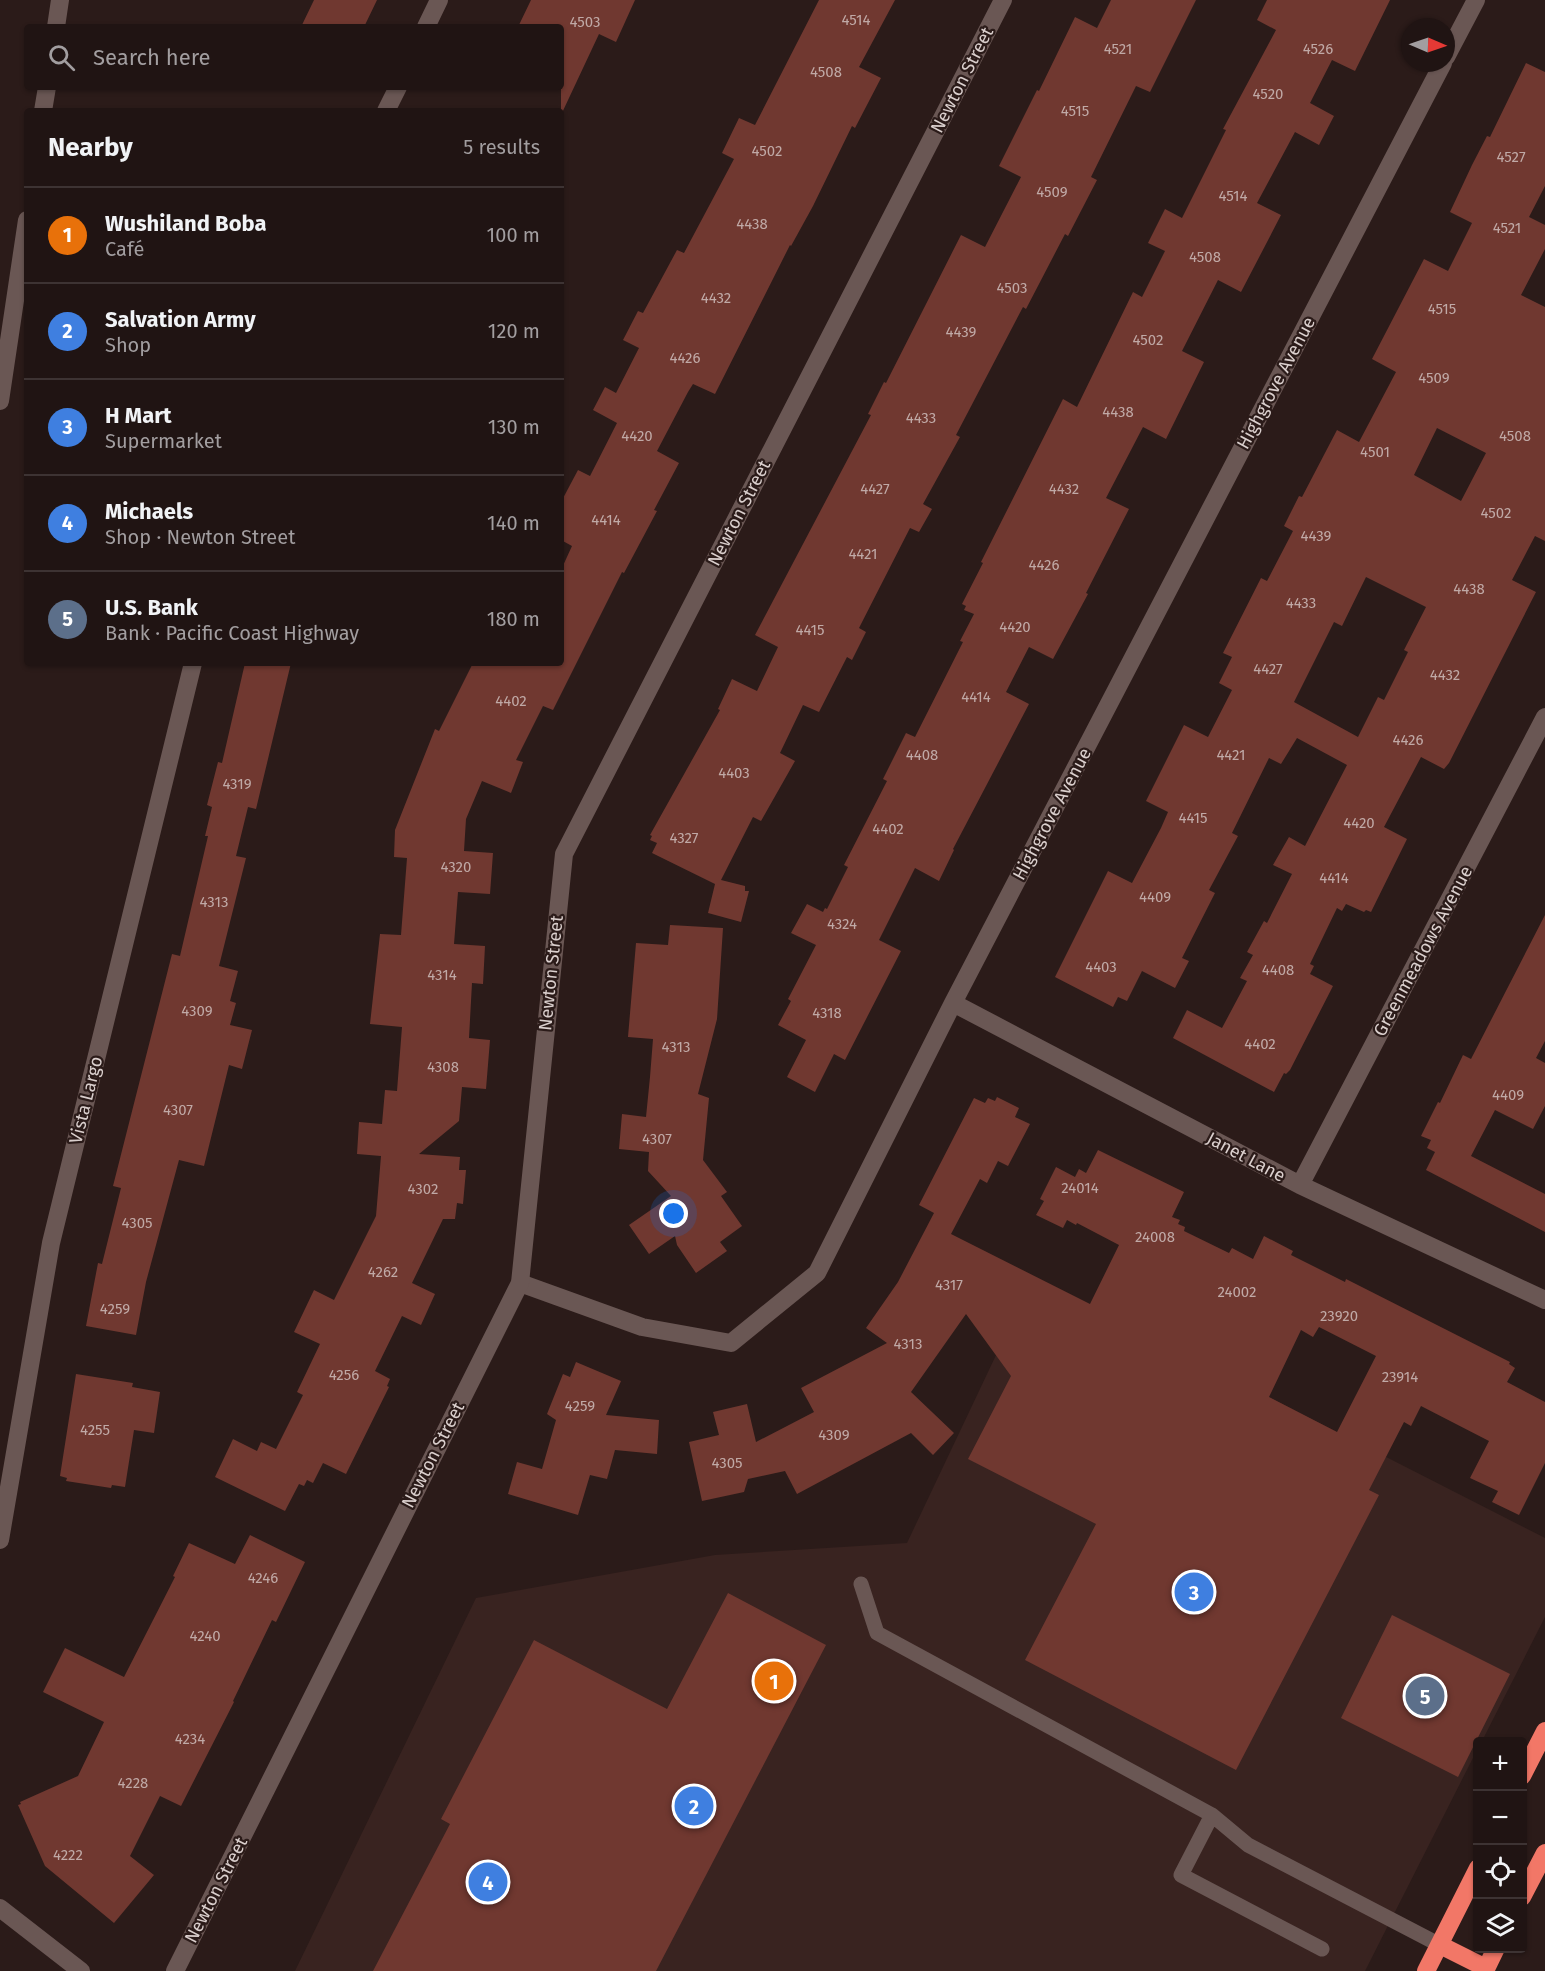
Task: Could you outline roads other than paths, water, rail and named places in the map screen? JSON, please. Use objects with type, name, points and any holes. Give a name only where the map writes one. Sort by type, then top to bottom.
[{"type":"highway","points":[[1527,1766],[1545,1731]]},
{"type":"highway","points":[[1527,1887],[1545,1853]]},
{"type":"highway","points":[[1426,1971],[1473,1878]]},
{"type":"highway","points":[[1440,1945],[1486,1969],[1494,1953]]},
{"type":"street","points":[[56,24],[60,0]]},
{"type":"street","points":[[427,24],[439,0]]},
{"type":"street","name":"Newton Street","points":[[175,1971],[519,1283],[564,854],[1003,0]]},
{"type":"street","points":[[1455,40],[1476,0]]},
{"type":"street","name":"Highgrove Avenue","points":[[519,1283],[642,1327],[731,1343],[817,1273],[953,1003],[1438,72]]},
{"type":"street","points":[[44,108],[46,90]]},
{"type":"street","points":[[388,108],[396,90]]},
{"type":"street","points":[[0,401],[24,240]]},
{"type":"street","name":"Vista Largo","points":[[0,1540],[51,1243],[192,666]]},
{"type":"street","name":"Greenmeadows Avenue","points":[[1300,1185],[1545,717]]},
{"type":"street","name":"Janet Lane","points":[[953,1003],[1300,1185],[1545,1299]]},
{"type":"street","points":[[0,1908],[81,1971]]},
{"type":"lane","points":[[861,1584],[877,1634],[1212,1815],[1248,1845],[1440,1945]]},
{"type":"lane","points":[[1212,1815],[1181,1875],[1322,1949]]},
{"type":"place","name":"H Mart","points":[[1194,1592]]},
{"type":"place","name":"Wushiland Boba","points":[[774,1681]]},
{"type":"place","name":"U.S. Bank","points":[[1425,1696]]},
{"type":"place","name":"Salvation Army","points":[[694,1806]]},
{"type":"place","name":"Michaels","points":[[488,1882]]}]
